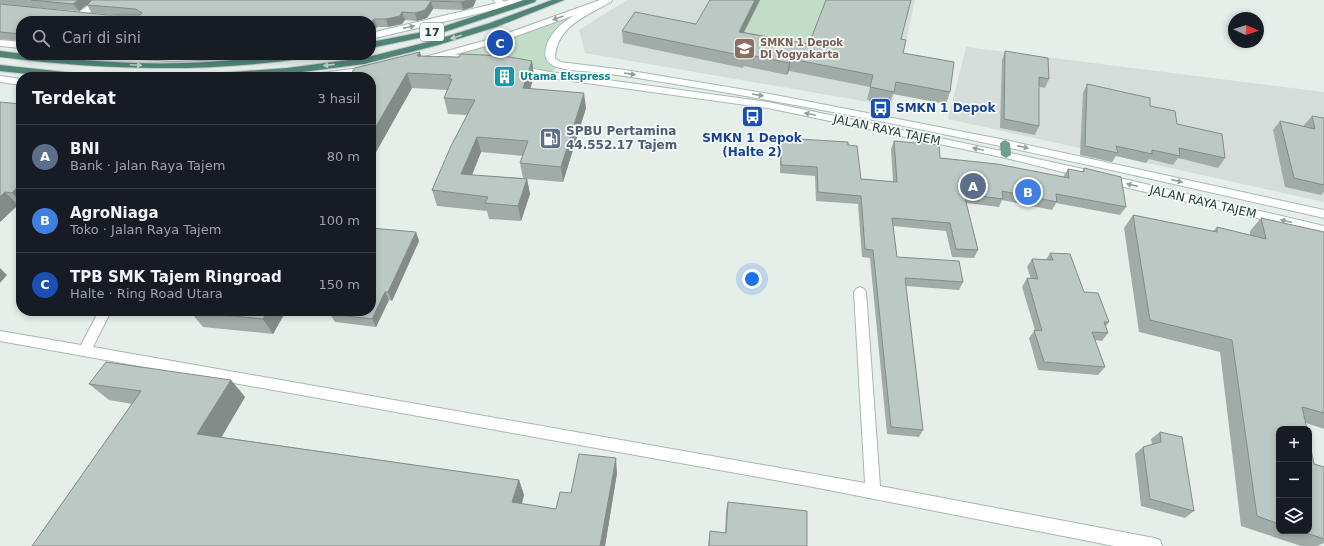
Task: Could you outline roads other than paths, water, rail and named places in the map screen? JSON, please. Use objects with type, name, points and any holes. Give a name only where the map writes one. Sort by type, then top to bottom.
[{"type":"highway","name":"17","points":[[376,44],[435,32],[532,0]]},
{"type":"highway","name":"17","points":[[376,58],[442,41],[493,25],[560,0]]},
{"type":"highway","points":[[0,54],[16,56]]},
{"type":"highway","points":[[68,60],[166,66],[213,65],[260,60]]},
{"type":"highway","name":"17","points":[[275,72],[368,60]]},
{"type":"highway","points":[[0,68],[37,72]]},
{"type":"main road","points":[[1005,143],[1006,155]]},
{"type":"street","points":[[71,15],[80,16],[100,0]]},
{"type":"street","points":[[376,35],[500,2],[518,0]]},
{"type":"street","points":[[412,63],[446,56],[499,40],[608,0]]},
{"type":"street","name":"JALAN RAYA TAJEM","points":[[608,0],[570,20],[558,35],[549,52],[550,59],[563,65],[625,73],[770,97],[1005,143],[1324,214]]},
{"type":"street","points":[[0,43],[16,45]]},
{"type":"street","points":[[446,56],[483,63]]},
{"type":"street","name":"JALAN RAYA TAJEM","points":[[505,67],[550,75],[768,105],[1006,155],[1324,230]]},
{"type":"street","points":[[351,72],[373,69]]},
{"type":"street","points":[[0,80],[16,82]]},
{"type":"street","points":[[860,292],[874,492]]},
{"type":"street","points":[[85,351],[102,316]]},
{"type":"street","points":[[0,336],[780,474],[1154,546]]},
{"type":"place","name":"TPB SMK Tajem Ringroad","points":[[500,43]]},
{"type":"place","name":"SMKN 1 Depok DI Yogyakarta","points":[[744,48]]},
{"type":"place","name":"Utama Ekspress","points":[[505,76]]},
{"type":"place","name":"SMKN 1 Depok","points":[[880,108]]},
{"type":"place","name":"SMKN 1 Depok (Halte 2)","points":[[752,117]]},
{"type":"place","name":"SPBU Pertamina 44.552.17 Tajem","points":[[550,138]]},
{"type":"place","name":"BNI","points":[[973,186]]},
{"type":"place","name":"AgroNiaga","points":[[1028,192]]}]
